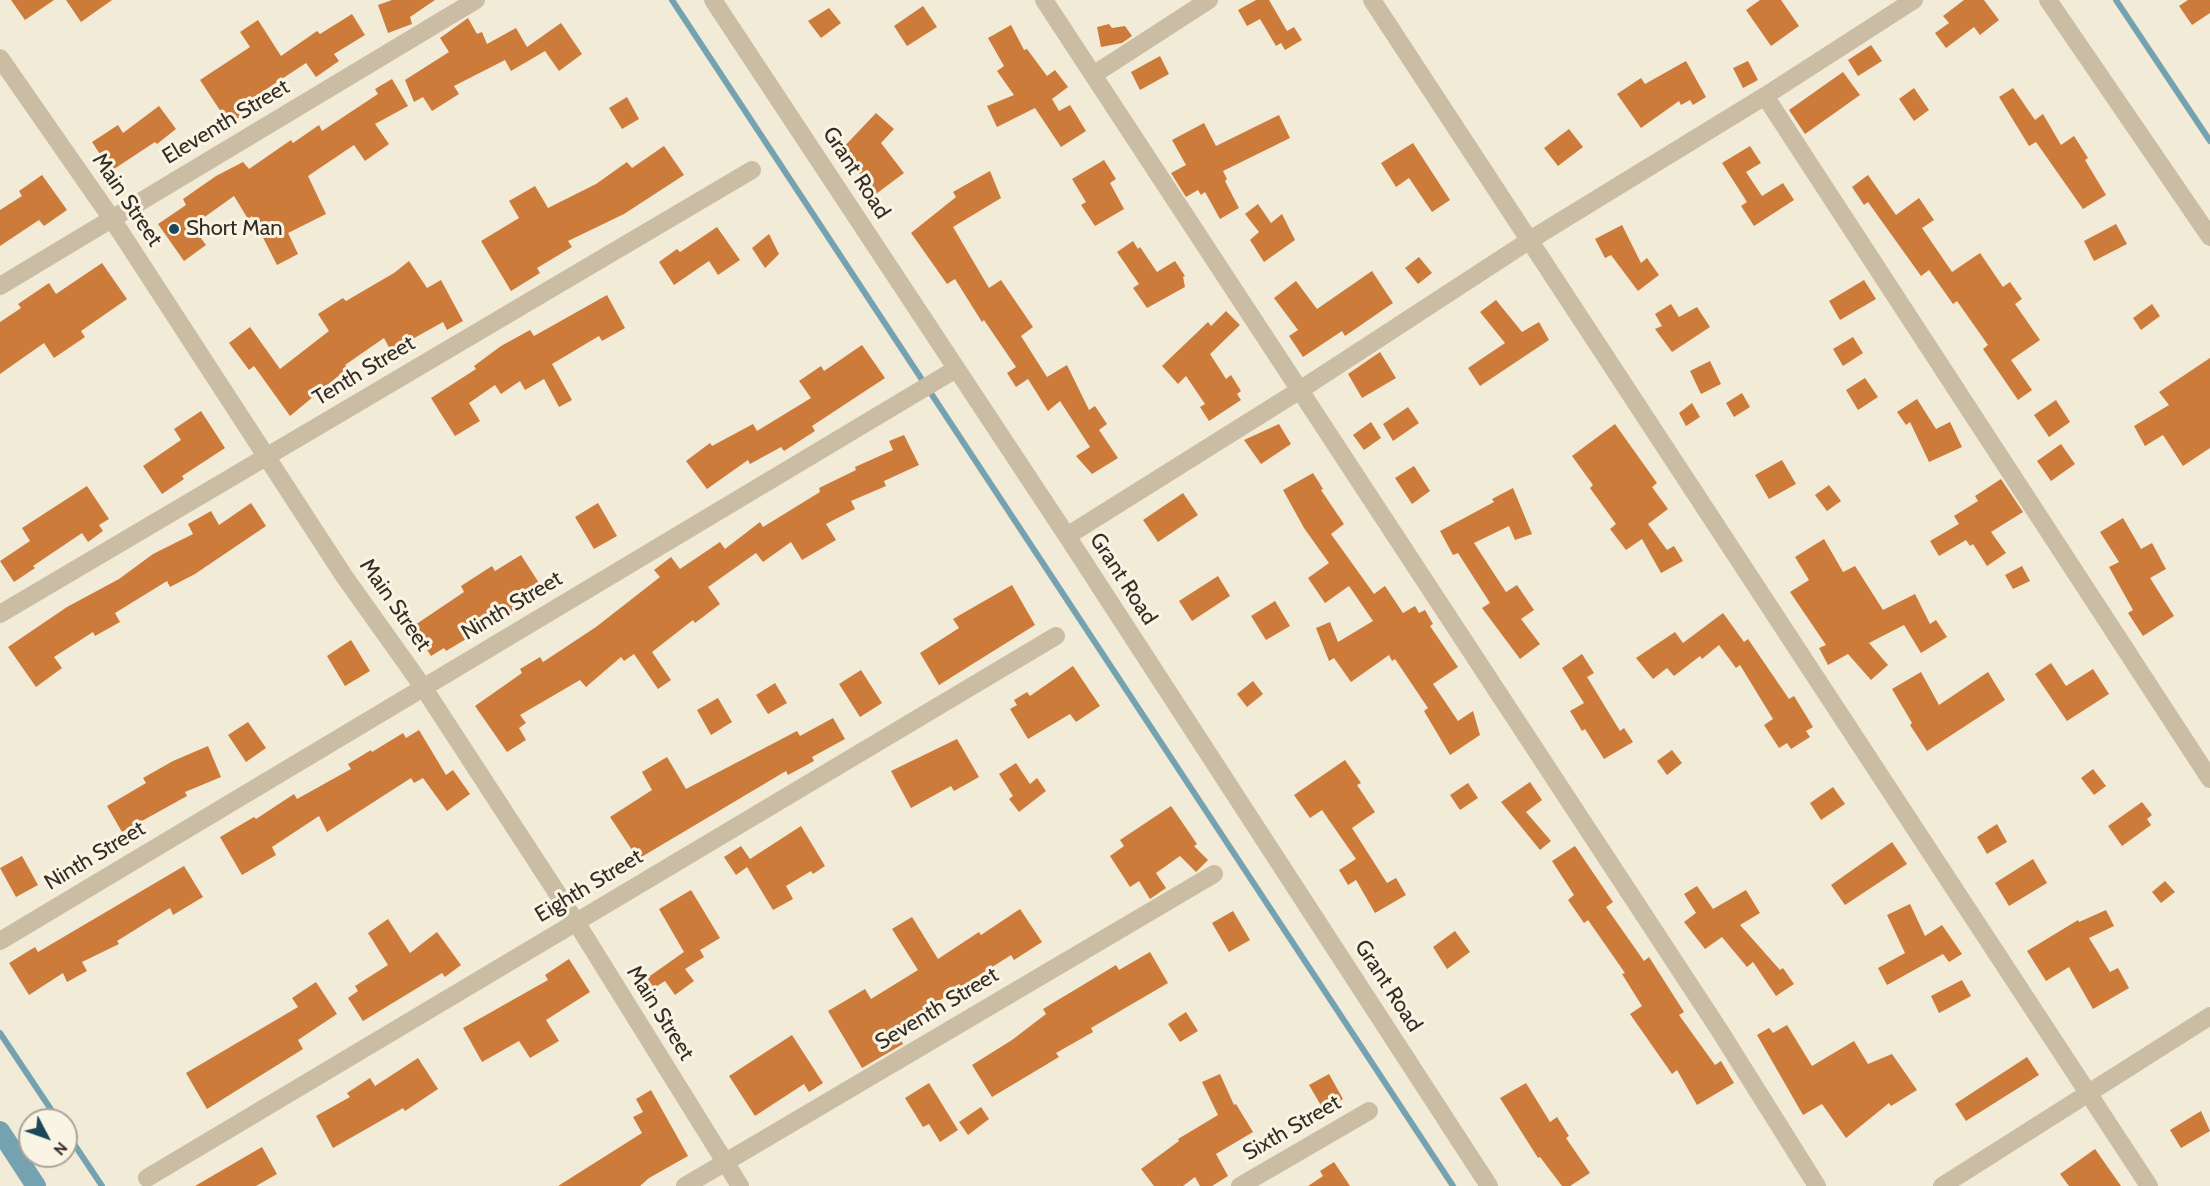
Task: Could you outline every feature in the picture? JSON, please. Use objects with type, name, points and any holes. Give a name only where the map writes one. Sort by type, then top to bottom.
[{"type":"street","name":"Eleventh Street","points":[[0,286],[476,0]]},
{"type":"street","name":"Grant Road","points":[[713,0],[1067,536],[1489,1186]]},
{"type":"street","points":[[1044,0],[1718,1028],[1817,1186]]},
{"type":"street","points":[[1093,75],[1209,0]]},
{"type":"street","points":[[1372,0],[2089,1091],[2149,1186]]},
{"type":"street","points":[[1067,536],[1300,390],[1530,240],[1765,96],[1914,0]]},
{"type":"street","points":[[2048,0],[2210,237]]},
{"type":"street","name":"Main Street","points":[[0,58],[112,219],[266,457],[423,687],[576,922],[740,1186]]},
{"type":"street","points":[[1765,96],[2210,779]]},
{"type":"street","name":"Tenth Street","points":[[0,615],[752,170]]},
{"type":"street","name":"Ninth Street","points":[[0,941],[956,369]]},
{"type":"street","name":"Eighth Street","points":[[147,1178],[1056,636]]},
{"type":"street","name":"Seventh Street","points":[[685,1186],[1214,874]]},
{"type":"street","points":[[1942,1186],[2210,1016]]},
{"type":"street","name":"Sixth Street","points":[[1240,1186],[1369,1110]]},
{"type":"building","points":[[11,0],[54,0],[25,20]]},
{"type":"building","points":[[66,0],[112,0],[81,22]]},
{"type":"building","points":[[392,0],[435,0],[410,17],[412,24],[388,33],[378,5]]},
{"type":"building","points":[[1256,0],[1269,0],[1287,31],[1294,27],[1302,40],[1285,50],[1281,43],[1276,46],[1260,19],[1247,26],[1238,10]]},
{"type":"building","points":[[1760,0],[1781,0],[1799,26],[1771,46],[1746,10]]},
{"type":"building","points":[[1964,0],[1984,0],[1999,20],[1980,35],[1974,27],[1946,48],[1935,33],[1949,23],[1943,16]]},
{"type":"building","points":[[2188,0],[2210,0],[2210,13],[2192,25],[2179,6]]},
{"type":"building","points":[[923,6],[937,27],[907,46],[894,26]]},
{"type":"building","points":[[829,8],[841,23],[821,38],[808,21]]},
{"type":"building","points":[[352,14],[365,35],[334,54],[339,61],[316,77],[306,63],[256,96],[261,103],[229,124],[200,80],[250,47],[240,32],[258,20],[281,56],[317,31],[320,34]]},
{"type":"building","points":[[468,18],[477,34],[482,32],[487,44],[516,28],[527,47],[561,23],[582,54],[559,71],[545,51],[511,71],[505,60],[454,86],[459,94],[432,111],[423,97],[414,102],[405,80],[449,52],[440,38]]},
{"type":"building","points":[[1109,24],[1112,28],[1125,26],[1132,36],[1122,43],[1101,47],[1097,27]]},
{"type":"building","points":[[1011,25],[1024,50],[1027,49],[1047,76],[1055,70],[1068,87],[1052,99],[1059,111],[1070,105],[1086,131],[1061,147],[1035,108],[997,127],[987,106],[1014,95],[997,71],[1004,66],[988,38]]},
{"type":"building","points":[[1871,45],[1882,61],[1858,76],[1848,60]]},
{"type":"building","points":[[1160,56],[1169,74],[1140,90],[1131,72]]},
{"type":"building","points":[[1686,61],[1706,97],[1693,105],[1690,100],[1681,105],[1679,101],[1641,128],[1617,94],[1641,78],[1645,84]]},
{"type":"building","points":[[1748,61],[1758,80],[1743,88],[1733,68]]},
{"type":"building","points":[[1843,72],[1860,95],[1805,134],[1789,110]]},
{"type":"building","points":[[392,79],[408,106],[375,124],[389,144],[365,161],[354,145],[308,176],[326,214],[288,233],[298,254],[277,265],[252,216],[248,219],[234,196],[192,226],[206,245],[184,261],[158,224],[186,205],[183,199],[216,176],[243,162],[249,169],[291,140],[293,143],[319,125],[322,131],[378,94],[375,89]]},
{"type":"building","points":[[1914,88],[1929,110],[1914,121],[1899,99]]},
{"type":"building","points":[[2013,88],[2035,120],[2043,114],[2061,145],[2074,136],[2088,158],[2085,160],[2106,195],[2083,209],[2036,142],[2029,146],[1999,97]]},
{"type":"building","points":[[627,97],[639,119],[622,129],[609,108]]},
{"type":"building","points":[[159,106],[176,129],[157,144],[155,142],[111,171],[92,142],[118,125],[123,133]]},
{"type":"building","points":[[876,113],[894,129],[881,143],[904,173],[876,194],[860,174],[838,153]]},
{"type":"building","points":[[1279,115],[1290,138],[1223,171],[1227,179],[1225,181],[1239,208],[1220,219],[1205,192],[1201,195],[1198,190],[1186,197],[1171,173],[1186,165],[1172,140],[1204,123],[1216,146]]},
{"type":"building","points":[[1569,129],[1583,147],[1558,166],[1544,148]]},
{"type":"building","points":[[1413,143],[1450,200],[1432,212],[1409,178],[1396,187],[1381,163]]},
{"type":"building","points":[[664,146],[684,175],[624,214],[568,241],[572,247],[537,268],[540,273],[511,291],[481,241],[519,218],[509,201],[535,186],[548,208],[596,184],[627,162],[632,168]]},
{"type":"building","points":[[1750,146],[1761,163],[1746,172],[1762,196],[1783,183],[1794,200],[1754,226],[1741,206],[1747,202],[1722,163]]},
{"type":"building","points":[[1104,160],[1116,179],[1110,183],[1124,209],[1095,226],[1081,205],[1086,202],[1072,179]]},
{"type":"building","points":[[990,171],[1001,198],[953,227],[989,288],[1001,280],[1033,327],[1021,336],[1047,377],[1067,365],[1089,410],[1095,406],[1107,424],[1099,430],[1118,458],[1092,474],[1076,456],[1090,447],[1060,401],[1048,411],[1028,379],[1016,387],[1007,373],[1016,367],[984,320],[982,322],[955,279],[947,284],[911,233],[956,197],[953,192]]},
{"type":"building","points":[[42,175],[67,210],[44,226],[39,220],[0,246],[0,210],[22,196],[19,191]]},
{"type":"building","points":[[1868,175],[1896,215],[1919,198],[1934,220],[1922,228],[1952,272],[1980,253],[2003,287],[2010,282],[2022,299],[2015,304],[2040,340],[2011,360],[2032,390],[2018,400],[1983,349],[1988,345],[1957,301],[1953,304],[1929,270],[1921,276],[1868,202],[1864,205],[1852,187]]},
{"type":"building","points":[[1258,204],[1271,223],[1282,214],[1295,240],[1264,262],[1250,240],[1259,232],[1245,214]]},
{"type":"building","points":[[2116,224],[2127,244],[2094,261],[2084,241]]},
{"type":"building","points":[[1622,225],[1641,263],[1647,258],[1659,275],[1638,291],[1611,255],[1605,258],[1595,239]]},
{"type":"building","points":[[717,227],[740,260],[718,275],[709,261],[674,285],[659,262],[677,249],[680,252]]},
{"type":"building","points":[[769,234],[779,254],[765,268],[752,248]]},
{"type":"building","points":[[1133,241],[1138,249],[1140,247],[1157,272],[1175,261],[1185,276],[1183,277],[1185,287],[1147,308],[1133,288],[1139,284],[1117,252]]},
{"type":"building","points":[[1419,257],[1432,273],[1418,284],[1405,268]]},
{"type":"building","points":[[409,261],[427,288],[441,280],[463,321],[447,330],[443,322],[391,351],[384,338],[345,365],[348,368],[290,416],[254,366],[249,370],[229,343],[250,327],[280,369],[329,331],[318,314],[343,298],[346,301],[394,273]]},
{"type":"building","points":[[102,263],[127,299],[81,331],[85,337],[54,358],[44,343],[0,374],[0,322],[21,308],[18,304],[49,283],[56,294]]},
{"type":"building","points":[[1372,271],[1393,303],[1345,336],[1342,331],[1303,357],[1289,336],[1298,330],[1274,298],[1296,281],[1317,309]]},
{"type":"building","points":[[1864,280],[1876,299],[1840,320],[1829,301]]},
{"type":"building","points":[[607,295],[625,328],[602,341],[599,336],[552,364],[572,400],[559,407],[544,379],[525,390],[520,381],[501,394],[495,385],[469,403],[480,421],[455,436],[431,398],[476,369],[474,366],[501,346],[530,330],[534,336]]},
{"type":"building","points":[[1496,300],[1522,332],[1539,322],[1549,340],[1480,386],[1468,368],[1505,343],[1480,312]]},
{"type":"building","points":[[1671,304],[1679,317],[1697,307],[1710,327],[1672,352],[1655,329],[1662,326],[1655,314]]},
{"type":"building","points":[[2152,304],[2160,316],[2141,330],[2133,318]]},
{"type":"building","points":[[1226,311],[1240,325],[1210,354],[1226,379],[1231,375],[1241,391],[1237,394],[1241,400],[1209,421],[1200,407],[1205,404],[1186,376],[1178,384],[1162,366],[1208,322],[1211,326]]},
{"type":"building","points":[[1853,337],[1863,353],[1843,366],[1833,349]]},
{"type":"building","points":[[862,345],[885,378],[812,426],[815,431],[784,451],[781,447],[750,464],[748,460],[707,489],[686,461],[710,443],[712,446],[753,424],[757,431],[811,398],[799,381],[821,366],[824,371]]},
{"type":"building","points":[[1380,352],[1396,378],[1362,398],[1348,374]]},
{"type":"building","points":[[2210,358],[2210,448],[2183,466],[2163,435],[2145,446],[2134,426],[2169,405],[2159,392]]},
{"type":"building","points":[[1710,361],[1721,384],[1701,394],[1690,371]]},
{"type":"building","points":[[1865,378],[1878,397],[1858,410],[1846,390]]},
{"type":"building","points":[[1742,393],[1750,407],[1734,417],[1726,403]]},
{"type":"building","points":[[1917,399],[1936,429],[1950,422],[1962,447],[1929,462],[1910,422],[1906,425],[1897,412]]},
{"type":"building","points":[[2056,400],[2070,422],[2049,437],[2034,415]]},
{"type":"building","points":[[1692,403],[1700,417],[1686,426],[1679,413]]},
{"type":"building","points":[[1408,407],[1419,423],[1393,441],[1383,424]]},
{"type":"building","points":[[201,411],[225,448],[182,476],[184,479],[162,494],[143,466],[181,440],[174,429]]},
{"type":"building","points":[[1371,422],[1381,438],[1364,450],[1353,435]]},
{"type":"building","points":[[1279,424],[1291,444],[1261,464],[1244,440]]},
{"type":"building","points":[[1615,424],[1657,483],[1652,487],[1668,509],[1648,524],[1667,550],[1674,546],[1683,561],[1661,573],[1642,539],[1626,550],[1610,529],[1616,524],[1590,488],[1593,485],[1572,456]]},
{"type":"building","points":[[904,435],[919,465],[884,481],[886,486],[851,501],[855,509],[826,524],[836,540],[802,560],[791,542],[763,562],[756,553],[708,587],[720,604],[695,623],[693,620],[652,652],[671,680],[658,689],[634,654],[624,661],[621,657],[586,687],[580,680],[520,715],[526,723],[519,728],[526,740],[507,752],[475,706],[522,673],[520,669],[540,657],[543,662],[596,627],[660,577],[654,570],[671,557],[680,569],[720,542],[725,549],[760,522],[763,527],[820,492],[819,488],[856,470],[855,467],[893,450],[889,441]]},
{"type":"building","points":[[2061,444],[2075,464],[2051,481],[2037,461]]},
{"type":"building","points":[[1782,460],[1796,484],[1769,499],[1755,475]]},
{"type":"building","points":[[1414,466],[1430,491],[1412,504],[1395,478]]},
{"type":"building","points":[[1313,473],[1323,489],[1321,490],[1344,524],[1331,534],[1374,594],[1385,586],[1403,613],[1415,606],[1419,613],[1425,610],[1433,624],[1430,626],[1458,667],[1433,684],[1458,721],[1473,711],[1480,735],[1450,755],[1424,711],[1428,708],[1395,659],[1392,661],[1389,655],[1351,682],[1334,658],[1329,661],[1316,628],[1330,622],[1338,642],[1373,621],[1349,586],[1325,603],[1308,578],[1329,563],[1304,528],[1283,490]]},
{"type":"building","points":[[2001,479],[2023,512],[1991,532],[2006,553],[1987,566],[1973,544],[1970,546],[1966,540],[1939,556],[1930,541],[1959,524],[1954,516],[1978,501],[1975,496]]},
{"type":"building","points":[[1829,485],[1841,501],[1827,511],[1815,495]]},
{"type":"building","points":[[87,486],[109,519],[99,525],[103,531],[88,542],[82,533],[33,566],[35,568],[14,582],[0,561],[30,541],[22,528]]},
{"type":"building","points":[[1513,488],[1532,534],[1515,540],[1509,526],[1474,543],[1506,592],[1517,585],[1534,610],[1521,619],[1540,644],[1520,659],[1482,608],[1490,603],[1458,553],[1453,555],[1440,531],[1494,502],[1492,499]]},
{"type":"building","points":[[1183,493],[1198,515],[1158,542],[1143,520]]},
{"type":"building","points":[[251,503],[266,526],[195,574],[170,587],[167,581],[115,613],[120,622],[95,636],[93,632],[54,657],[62,668],[36,687],[8,647],[67,607],[119,579],[153,554],[193,534],[188,524],[211,511],[219,525]]},
{"type":"building","points":[[598,503],[617,536],[594,549],[575,517]]},
{"type":"building","points":[[2123,518],[2141,549],[2152,543],[2166,569],[2150,578],[2174,616],[2143,636],[2128,613],[2133,610],[2109,567],[2119,562],[2100,532]]},
{"type":"building","points":[[1824,539],[1843,572],[1855,566],[1883,610],[1915,594],[1930,624],[1936,620],[1947,637],[1921,653],[1904,625],[1869,643],[1888,665],[1871,680],[1848,654],[1828,665],[1819,648],[1826,645],[1790,592],[1809,580],[1795,557]]},
{"type":"building","points":[[521,555],[539,583],[513,600],[518,608],[446,651],[444,648],[431,656],[412,627],[464,592],[461,586],[492,566],[495,571]]},
{"type":"building","points":[[2022,566],[2030,581],[2013,589],[2005,575]]},
{"type":"building","points":[[1218,576],[1230,596],[1192,621],[1179,601]]},
{"type":"building","points":[[1012,585],[1035,625],[939,685],[920,653],[959,628],[953,619]]},
{"type":"building","points":[[1275,601],[1290,626],[1266,640],[1251,616]]},
{"type":"building","points":[[1723,613],[1744,642],[1748,639],[1789,699],[1794,696],[1813,727],[1806,731],[1810,737],[1791,749],[1787,743],[1779,748],[1764,725],[1773,719],[1740,665],[1736,668],[1719,645],[1702,659],[1700,656],[1674,676],[1667,668],[1653,679],[1636,658],[1675,632],[1683,643]]},
{"type":"building","points":[[351,640],[370,671],[345,686],[327,656]]},
{"type":"building","points":[[1582,654],[1594,673],[1587,677],[1620,731],[1624,728],[1633,742],[1604,759],[1585,729],[1582,731],[1570,711],[1584,703],[1562,668]]},
{"type":"building","points":[[2051,663],[2066,686],[2093,669],[2109,694],[2067,721],[2035,674]]},
{"type":"building","points":[[1073,666],[1100,706],[1076,722],[1070,714],[1028,739],[1010,709],[1017,705],[1014,700],[1027,692],[1030,696]]},
{"type":"building","points":[[861,670],[882,703],[860,717],[839,684]]},
{"type":"building","points":[[1921,672],[1939,705],[1988,672],[2005,700],[1927,751],[1910,725],[1912,723],[1892,689]]},
{"type":"building","points":[[1253,681],[1263,694],[1247,707],[1237,694]]},
{"type":"building","points":[[775,683],[787,703],[768,714],[756,695]]},
{"type":"building","points":[[718,698],[732,722],[711,735],[697,710]]},
{"type":"building","points":[[833,718],[845,739],[812,757],[814,761],[788,775],[786,771],[638,859],[610,817],[652,790],[642,772],[667,757],[686,789],[797,731],[800,736]]},
{"type":"building","points":[[248,722],[266,748],[246,762],[228,735]]},
{"type":"building","points":[[419,730],[446,775],[453,770],[470,794],[447,811],[423,778],[414,783],[411,778],[327,832],[319,816],[272,847],[276,855],[242,875],[220,837],[254,817],[256,819],[294,794],[297,799],[351,769],[348,764],[371,750],[372,752],[403,733],[406,738]]},
{"type":"building","points":[[957,739],[979,777],[954,791],[951,786],[911,808],[891,771]]},
{"type":"building","points":[[208,746],[221,777],[185,792],[187,796],[122,832],[107,806],[146,783],[143,778],[173,761]]},
{"type":"building","points":[[1672,750],[1682,763],[1667,775],[1657,761]]},
{"type":"building","points":[[1345,760],[1361,783],[1357,785],[1375,812],[1352,828],[1387,883],[1396,878],[1406,895],[1375,913],[1356,880],[1348,885],[1339,870],[1356,859],[1322,810],[1310,818],[1294,795]]},
{"type":"building","points":[[1016,763],[1030,784],[1037,778],[1046,791],[1019,812],[1009,799],[1013,796],[999,774]]},
{"type":"building","points":[[2093,769],[2106,786],[2094,795],[2081,778]]},
{"type":"building","points":[[1530,782],[1542,800],[1526,812],[1551,841],[1540,850],[1501,802]]},
{"type":"building","points":[[1468,783],[1478,798],[1460,810],[1450,795]]},
{"type":"building","points":[[1833,787],[1845,804],[1821,820],[1810,803]]},
{"type":"building","points":[[2142,802],[2152,815],[2147,819],[2151,825],[2122,846],[2108,826]]},
{"type":"building","points":[[1171,806],[1197,844],[1194,846],[1208,860],[1196,872],[1180,856],[1156,873],[1166,888],[1150,899],[1139,881],[1130,887],[1110,856],[1124,846],[1120,840]]},
{"type":"building","points":[[1997,824],[2007,842],[1987,854],[1977,837]]},
{"type":"building","points":[[801,826],[825,866],[813,874],[811,871],[786,886],[793,899],[773,910],[747,867],[736,875],[724,857],[741,846],[750,859]]},
{"type":"building","points":[[1892,842],[1907,864],[1845,905],[1831,885]]},
{"type":"building","points":[[1575,846],[1613,902],[1606,907],[1644,961],[1649,957],[1684,1012],[1679,1015],[1715,1065],[1721,1061],[1734,1083],[1697,1105],[1677,1070],[1672,1074],[1630,1014],[1642,1006],[1622,974],[1625,973],[1588,920],[1584,923],[1568,900],[1574,895],[1552,861]]},
{"type":"building","points":[[22,856],[38,885],[16,897],[0,868]]},
{"type":"building","points":[[2033,859],[2047,883],[2009,906],[1995,883]]},
{"type":"building","points":[[184,866],[203,897],[173,915],[170,908],[117,941],[119,944],[82,962],[87,971],[67,982],[63,973],[29,995],[9,963],[35,947],[38,952]]},
{"type":"building","points":[[2165,881],[2175,892],[2161,903],[2152,892]]},
{"type":"building","points":[[1697,886],[1713,909],[1746,890],[1760,913],[1740,925],[1780,970],[1783,968],[1794,984],[1776,996],[1753,962],[1747,967],[1722,937],[1705,949],[1684,922],[1696,913],[1684,894]]},
{"type":"building","points":[[691,890],[720,938],[700,950],[704,957],[685,969],[694,981],[675,995],[665,981],[654,988],[647,978],[684,952],[659,909]]},
{"type":"building","points":[[1910,904],[1925,936],[1942,925],[1962,954],[1949,962],[1943,954],[1887,985],[1878,968],[1905,953],[1887,915]]},
{"type":"building","points":[[1020,909],[1042,942],[1014,960],[1011,955],[926,1009],[929,1014],[897,1033],[903,1044],[862,1068],[828,1011],[865,989],[871,999],[918,970],[892,929],[912,917],[938,959],[979,932],[981,935]]},
{"type":"building","points":[[2106,910],[2114,926],[2089,938],[2110,972],[2118,968],[2129,988],[2093,1009],[2069,967],[2046,981],[2027,951],[2078,920],[2079,922]]},
{"type":"building","points":[[1233,911],[1250,940],[1229,952],[1212,923]]},
{"type":"building","points":[[388,919],[410,953],[437,932],[461,965],[445,977],[442,973],[363,1021],[348,998],[358,991],[355,986],[388,965],[368,933]]},
{"type":"building","points":[[1455,931],[1470,952],[1447,969],[1433,947]]},
{"type":"building","points":[[1150,952],[1168,983],[1091,1028],[1093,1032],[1056,1053],[1059,1057],[992,1097],[972,1065],[1012,1040],[1046,1014],[1043,1009],[1116,965],[1119,970]]},
{"type":"building","points":[[569,959],[590,992],[546,1020],[559,1041],[530,1058],[519,1041],[482,1062],[463,1028],[548,980],[545,975]]},
{"type":"building","points":[[1962,980],[1971,996],[1939,1013],[1931,996]]},
{"type":"building","points":[[316,982],[337,1014],[298,1040],[303,1049],[207,1109],[186,1073],[298,1007],[292,998]]},
{"type":"building","points":[[1186,1012],[1198,1031],[1180,1042],[1168,1024]]},
{"type":"building","points":[[1787,1025],[1812,1066],[1854,1041],[1868,1064],[1892,1054],[1917,1090],[1891,1106],[1889,1103],[1846,1138],[1822,1104],[1803,1115],[1757,1035],[1769,1028],[1773,1033]]},
{"type":"building","points":[[792,1035],[823,1083],[809,1092],[804,1084],[755,1116],[729,1076]]},
{"type":"building","points":[[2027,1057],[2039,1075],[1966,1121],[1955,1104]]},
{"type":"building","points":[[418,1058],[438,1089],[405,1111],[403,1108],[333,1148],[316,1116],[350,1097],[347,1093],[370,1078],[375,1086]]},
{"type":"building","points":[[1220,1074],[1234,1105],[1236,1104],[1253,1132],[1216,1154],[1228,1176],[1212,1186],[1200,1186],[1195,1177],[1183,1186],[1154,1186],[1141,1169],[1179,1141],[1178,1139],[1218,1115],[1202,1082]]},
{"type":"building","points":[[1329,1074],[1343,1099],[1323,1109],[1309,1085]]},
{"type":"building","points":[[929,1083],[958,1130],[940,1142],[929,1124],[923,1127],[905,1098]]},
{"type":"building","points":[[1526,1083],[1550,1122],[1557,1117],[1569,1136],[1566,1138],[1590,1173],[1570,1186],[1562,1186],[1540,1157],[1538,1158],[1500,1098]]},
{"type":"building","points":[[651,1090],[688,1156],[649,1178],[640,1186],[558,1186],[642,1133],[633,1117],[643,1112],[636,1099]]},
{"type":"building","points":[[981,1107],[989,1119],[968,1135],[959,1122]]},
{"type":"building","points":[[2201,1111],[2210,1131],[2181,1148],[2170,1130]]},
{"type":"building","points":[[262,1147],[277,1174],[256,1186],[195,1186]]},
{"type":"building","points":[[2095,1149],[2121,1186],[2069,1186],[2060,1174]]},
{"type":"building","points":[[1334,1162],[1350,1186],[1308,1186],[1323,1176],[1320,1171]]},
{"type":"waterway","points":[[672,0],[1453,1186]]},
{"type":"waterway","points":[[2116,0],[2210,141]]},
{"type":"waterway","points":[[0,1033],[50,1108]]},
{"type":"waterway","points":[[0,1131],[36,1186]]},
{"type":"waterway","points":[[78,1150],[102,1186]]},
{"type":"place","name":"Short Man","points":[[174,229]]}]
